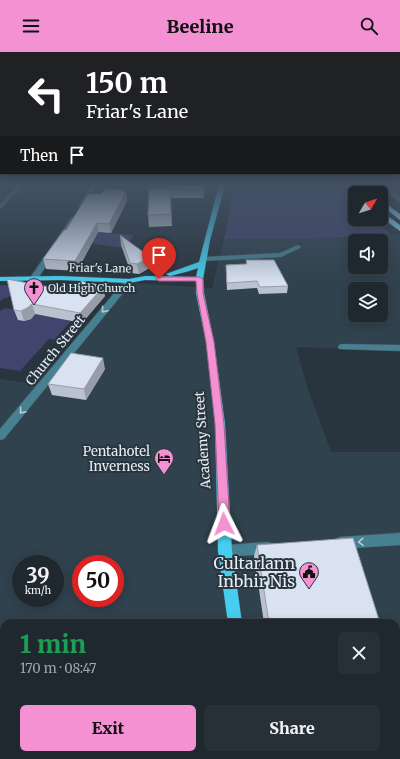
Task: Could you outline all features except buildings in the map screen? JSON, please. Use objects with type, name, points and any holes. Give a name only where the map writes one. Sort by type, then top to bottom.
[{"type":"highway","points":[[388,219],[400,229]]},
{"type":"main road","name":"Academy Street","points":[[213,218],[199,279],[200,293],[210,342],[220,424],[225,551],[234,619]]},
{"type":"main road","points":[[145,278],[161,274],[183,272],[202,261]]},
{"type":"main road","name":"Friar's Lane","points":[[0,279],[34,278],[129,281],[145,278],[199,279]]},
{"type":"street","points":[[34,278],[74,218]]},
{"type":"street","points":[[202,261],[280,255],[298,247]]},
{"type":"street","name":"Church Street","points":[[0,436],[129,281]]},
{"type":"street","points":[[342,347],[400,348]]},
{"type":"street","points":[[329,544],[400,540]]},
{"type":"street","points":[[225,551],[282,547]]},
{"type":"shaded area","points":[[228,218],[348,218],[348,226],[380,226],[391,234],[348,234],[348,237],[309,239],[224,239]]},
{"type":"shaded area","points":[[73,230],[134,235],[125,248],[66,240]]},
{"type":"shaded area","points":[[388,234],[396,234],[400,236],[400,351],[296,347],[308,389],[331,452],[400,452],[400,619],[0,619],[0,379],[44,385],[132,283],[212,288],[224,239],[309,239],[348,237],[348,274],[388,274]]},
{"type":"shaded area","points":[[0,285],[86,286],[82,292],[16,291],[0,301]]},
{"type":"shaded area","points":[[6,308],[22,311],[18,320],[28,320],[35,314],[71,321],[54,340],[49,339],[20,371],[0,368],[0,311]]},
{"type":"place","name":"Old High Church","points":[[34,305]]},
{"type":"place","name":"Pentahotel Inverness","points":[[164,475]]},
{"type":"place","name":"Cultarlann Inbhir Nis","points":[[309,589]]},
{"type":"route","points":[[159,279],[199,279],[200,293],[210,342],[220,424],[224,524]]}]
